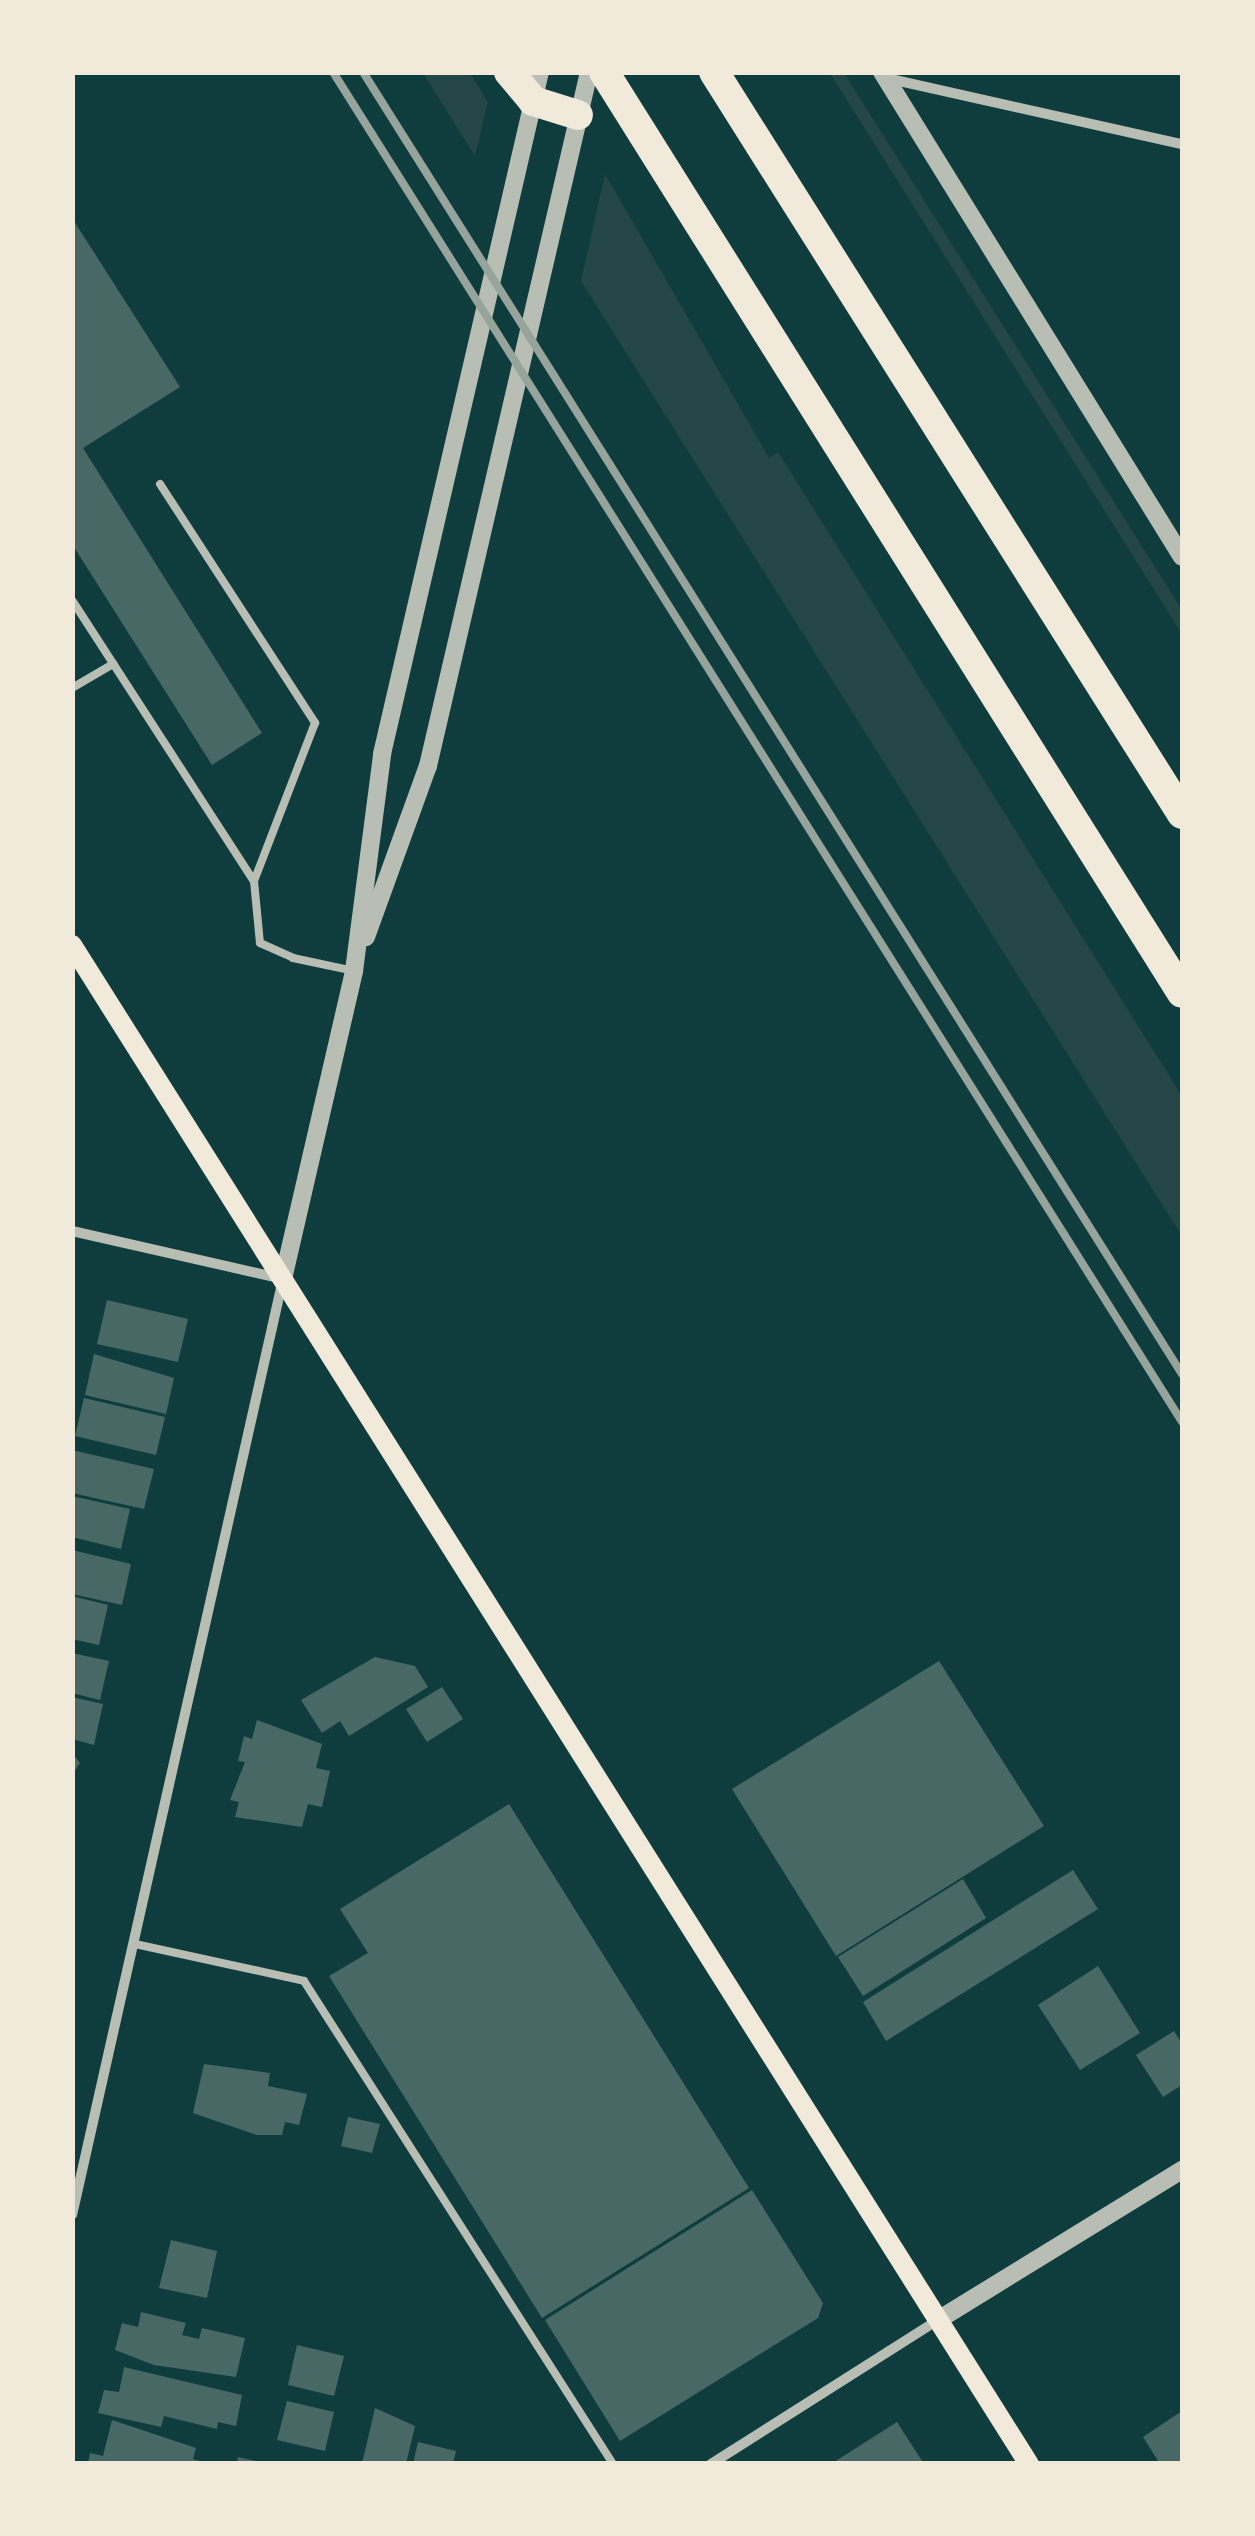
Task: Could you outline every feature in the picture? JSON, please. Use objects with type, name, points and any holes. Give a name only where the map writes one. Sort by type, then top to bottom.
[{"type":"highway","points":[[510,72],[578,115]]},
{"type":"highway","points":[[604,72],[1182,993]]},
{"type":"highway","points":[[714,72],[1182,814]]},
{"type":"main road","points":[[72,945],[1028,2464]]},
{"type":"street","points":[[354,971],[428,766],[588,72]]},
{"type":"street","points":[[885,74],[1182,144]]},
{"type":"street","points":[[885,74],[1182,557]]},
{"type":"street","points":[[72,2215],[354,971],[382,754],[537,87]]},
{"type":"street","points":[[72,1231],[283,1278]]},
{"type":"street","points":[[712,2464],[1182,2170]]},
{"type":"lane","points":[[160,484],[315,722],[254,881],[260,943],[293,958],[354,971]]},
{"type":"lane","points":[[72,600],[254,881]]},
{"type":"lane","points":[[72,688],[114,664]]},
{"type":"lane","points":[[134,1944],[304,1980],[612,2464]]},
{"type":"shaded area","points":[[423,73],[470,73],[488,102],[475,156]]},
{"type":"shaded area","points":[[830,73],[844,73],[1182,610],[1182,634]]},
{"type":"shaded area","points":[[605,174],[769,458],[778,452],[1182,1096],[1182,1236],[581,281]]},
{"type":"building","points":[[72,218],[180,387],[83,448],[262,733],[212,765],[72,544]]},
{"type":"building","points":[[107,1300],[188,1319],[178,1362],[97,1344]]},
{"type":"building","points":[[94,1354],[174,1378],[166,1414],[85,1395]]},
{"type":"building","points":[[84,1398],[165,1417],[156,1455],[75,1436]]},
{"type":"building","points":[[72,1450],[154,1469],[144,1509],[72,1493]]},
{"type":"building","points":[[72,1496],[130,1509],[121,1549],[72,1537]]},
{"type":"building","points":[[72,1550],[131,1564],[122,1605],[72,1594]]},
{"type":"building","points":[[72,1596],[108,1605],[99,1645],[72,1639]]},
{"type":"building","points":[[72,1653],[109,1661],[100,1700],[72,1693]]},
{"type":"building","points":[[375,1657],[415,1666],[428,1687],[349,1736],[340,1721],[322,1733],[301,1700]]},
{"type":"building","points":[[939,1661],[1044,1826],[836,1956],[732,1789]]},
{"type":"building","points":[[442,1687],[463,1719],[427,1742],[406,1709]]},
{"type":"building","points":[[72,1697],[103,1704],[94,1745],[72,1739]]},
{"type":"building","points":[[257,1720],[322,1744],[316,1768],[330,1771],[322,1807],[308,1804],[302,1827],[235,1817],[239,1802],[230,1800],[245,1762],[238,1761],[244,1736],[252,1739]]},
{"type":"building","points":[[72,1753],[80,1763],[72,1775]]},
{"type":"building","points":[[509,1804],[749,2188],[542,2318],[329,1976],[368,1953],[340,1909]]},
{"type":"building","points":[[1073,1870],[1098,1909],[886,2041],[863,2002]]},
{"type":"building","points":[[963,1879],[986,1918],[863,1996],[838,1957]]},
{"type":"building","points":[[1098,1966],[1140,2033],[1080,2070],[1038,2005]]},
{"type":"building","points":[[1174,2031],[1182,2044],[1182,2085],[1163,2097],[1136,2055]]},
{"type":"building","points":[[204,2064],[270,2073],[268,2086],[307,2094],[299,2125],[285,2122],[282,2135],[257,2135],[193,2113]]},
{"type":"building","points":[[348,2117],[380,2124],[372,2153],[341,2146]]},
{"type":"building","points":[[752,2190],[823,2303],[818,2318],[620,2441],[545,2320]]},
{"type":"building","points":[[171,2240],[217,2251],[207,2298],[159,2288]]},
{"type":"building","points":[[141,2312],[186,2323],[182,2335],[199,2339],[202,2328],[245,2338],[236,2377],[154,2365],[115,2350],[122,2323],[138,2327]]},
{"type":"building","points":[[297,2345],[344,2356],[334,2396],[288,2385]]},
{"type":"building","points":[[124,2367],[242,2395],[236,2426],[218,2422],[217,2429],[164,2416],[161,2427],[98,2413],[104,2390],[119,2392]]},
{"type":"building","points":[[287,2401],[334,2412],[325,2451],[277,2440]]},
{"type":"building","points":[[375,2408],[415,2426],[406,2464],[362,2464]]},
{"type":"building","points":[[1182,2411],[1182,2464],[1160,2464],[1143,2437]]},
{"type":"building","points":[[112,2420],[196,2448],[193,2459],[208,2464],[88,2464],[90,2453],[103,2456]]},
{"type":"building","points":[[897,2422],[924,2464],[831,2464]]},
{"type":"building","points":[[418,2442],[456,2451],[453,2464],[413,2464]]},
{"type":"building","points":[[238,2457],[261,2462],[261,2464],[237,2464]]},
{"type":"railway","points":[[333,72],[1182,1422]]},
{"type":"railway","points":[[363,72],[1182,1374]]}]
